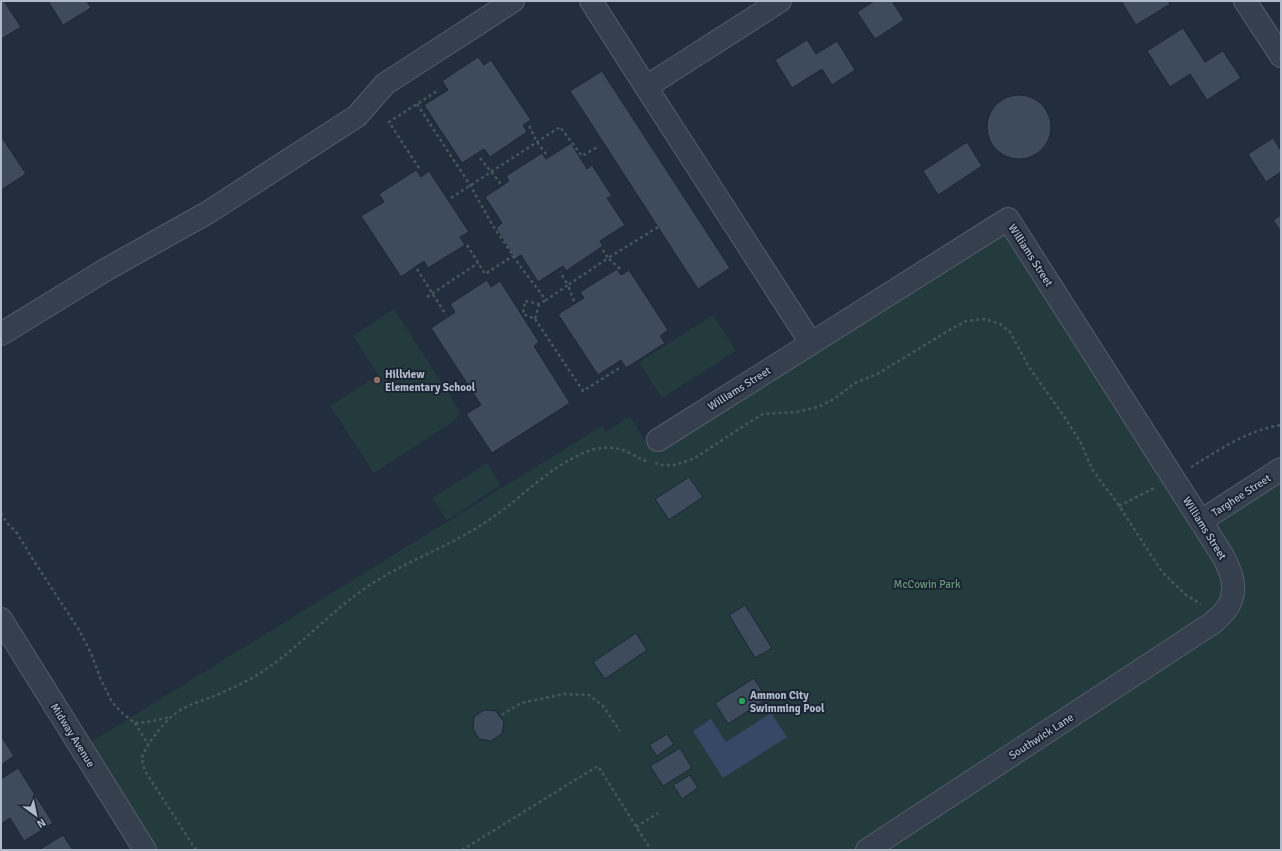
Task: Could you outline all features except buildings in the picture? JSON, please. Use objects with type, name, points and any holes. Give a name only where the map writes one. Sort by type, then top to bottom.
[{"type":"street","points":[[1,334],[107,269],[207,213],[357,116],[385,84],[513,1]]},
{"type":"street","points":[[591,1],[811,343]]},
{"type":"street","points":[[646,87],[780,1]]},
{"type":"street","points":[[1245,1],[1281,56]]},
{"type":"street","name":"Williams Street","points":[[658,440],[1008,219],[1224,556],[1232,575],[1233,593],[1229,606],[1214,622]]},
{"type":"street","name":"Targhee Street","points":[[1201,520],[1281,469]]},
{"type":"street","name":"Midway Avenue","points":[[1,619],[145,850]]},
{"type":"street","name":"Southwick Lane","points":[[867,850],[1214,622]]},
{"type":"path","points":[[419,168],[389,122],[437,91]]},
{"type":"path","points":[[417,104],[470,185],[493,226],[513,256],[546,300]]},
{"type":"path","points":[[529,126],[537,142],[546,154]]},
{"type":"path","points":[[451,198],[560,128],[582,156],[599,146]]},
{"type":"path","points":[[480,158],[501,184]]},
{"type":"path","points":[[621,367],[583,392],[535,319],[523,314],[525,301],[539,304],[658,227]]},
{"type":"path","points":[[467,246],[485,274],[513,256]]},
{"type":"path","points":[[603,250],[608,258],[620,269]]},
{"type":"path","points":[[427,297],[478,263]]},
{"type":"path","points":[[417,269],[446,315]]},
{"type":"path","points":[[560,272],[568,285],[574,301]]},
{"type":"path","points":[[535,319],[539,304]]},
{"type":"path","points":[[136,723],[170,717],[185,708],[240,684],[265,670],[372,584],[398,569],[459,539],[508,507],[549,473],[586,452],[604,447],[624,451],[641,460],[661,465],[676,465],[695,458],[763,414],[796,412],[818,407],[834,399],[856,383],[877,374],[966,321],[985,319],[1000,324],[1010,332],[1029,367],[1081,443],[1092,469],[1119,506],[1162,572],[1186,595],[1196,602]]},
{"type":"path","points":[[1188,469],[1230,443],[1252,433],[1281,425]]},
{"type":"path","points":[[1119,506],[1158,486]]},
{"type":"path","points":[[1,514],[7,523],[17,533],[79,630],[91,653],[101,680],[112,702],[123,714],[136,723],[148,744]]},
{"type":"path","points":[[502,715],[522,703],[564,694],[589,695],[603,706],[620,731]]},
{"type":"path","points":[[170,717],[148,744],[142,758],[145,771],[196,850]]},
{"type":"path","points":[[462,850],[598,766],[651,850]]},
{"type":"path","points":[[636,827],[658,812]]},
{"type":"green space","name":"McCowin Park","points":[[1008,219],[1201,520],[1281,469],[1281,850],[149,850],[81,748],[602,426],[606,432],[630,416],[648,446]]},
{"type":"green space","points":[[394,309],[459,410],[457,419],[374,473],[330,406],[378,375],[353,336]]},
{"type":"green space","points":[[713,315],[736,351],[662,398],[639,362]]},
{"type":"green space","points":[[487,463],[501,485],[447,520],[432,498]]},
{"type":"water","points":[[771,713],[787,737],[723,778],[693,731],[711,719],[726,742]]},
{"type":"place","name":"Hillview Elementary School","points":[[377,380]]},
{"type":"place","name":"Ammon City Swimming Pool","points":[[742,701]]}]
